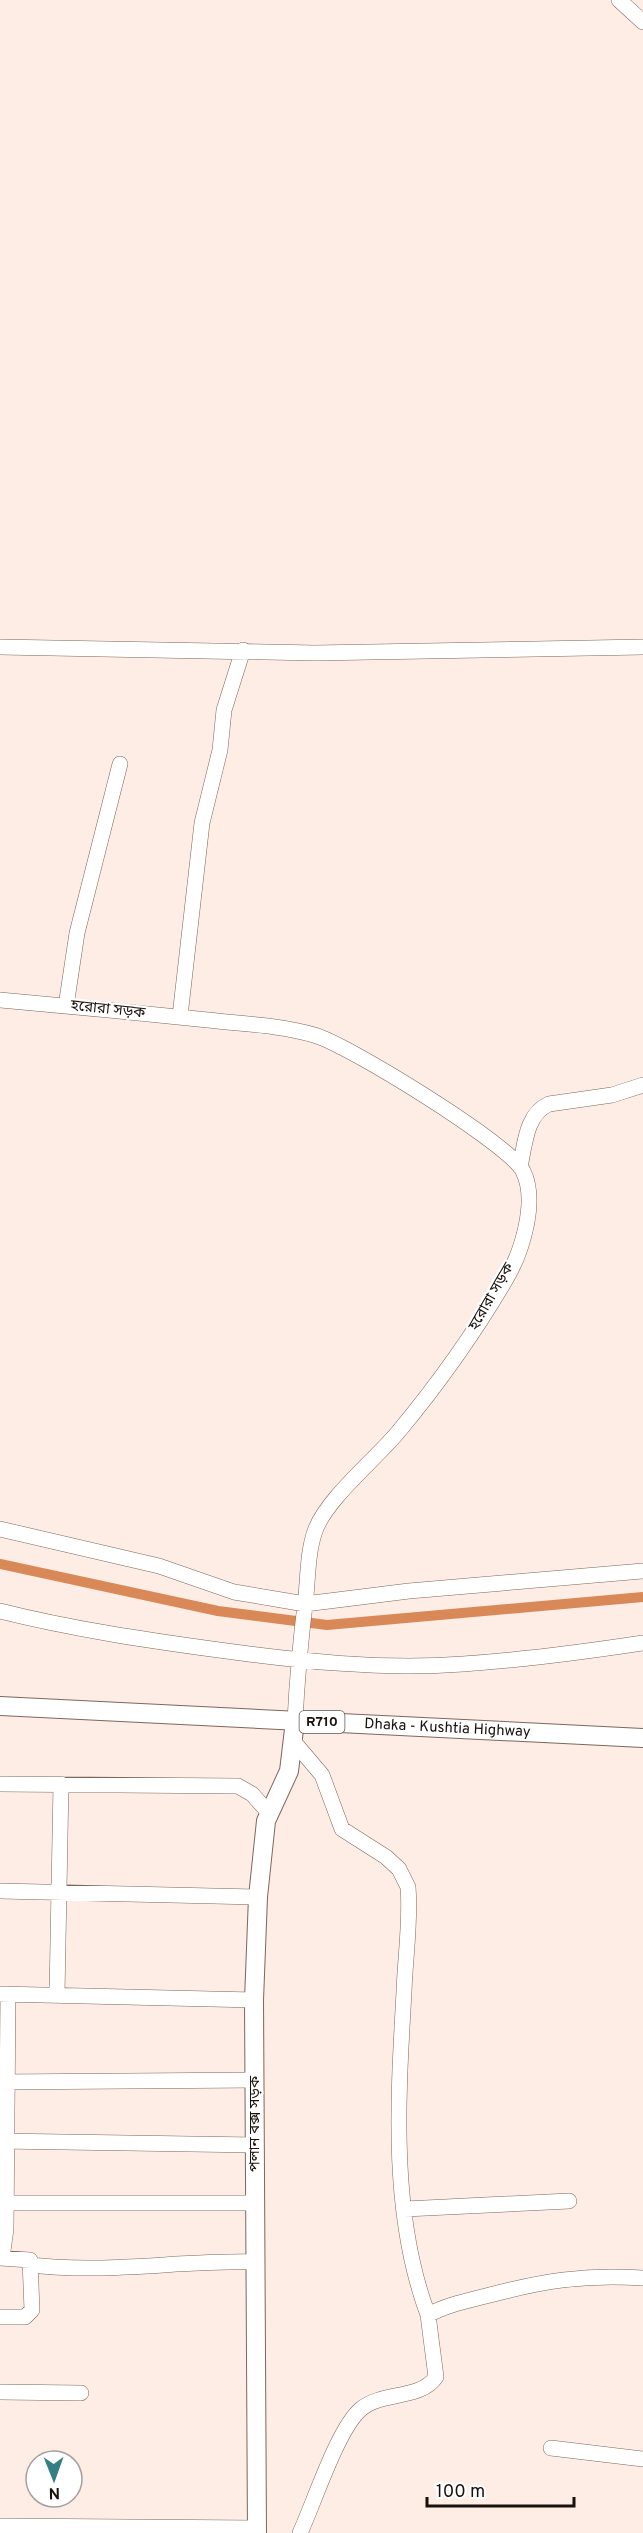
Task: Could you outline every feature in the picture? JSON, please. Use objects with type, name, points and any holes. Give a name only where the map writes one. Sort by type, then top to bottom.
[{"type":"main road","name":"Dhaka - Kushtia Highway","points":[[0,1706],[643,1738]]},
{"type":"main road","name":"পলান বক্স সড়ক","points":[[257,2530],[254,2001],[258,1897],[269,1813],[289,1771],[295,1720]]},
{"type":"street","points":[[619,0],[643,22]]},
{"type":"street","points":[[0,647],[315,653],[643,648]]},
{"type":"street","points":[[180,1016],[202,823],[220,750],[224,710],[243,650]]},
{"type":"street","points":[[66,1006],[77,933],[120,764]]},
{"type":"street","name":"হরোরা সড়ক","points":[[0,1000],[180,1016],[284,1028],[316,1035],[342,1046],[482,1132],[520,1167],[528,1188],[529,1203],[519,1248],[508,1276],[466,1341],[400,1430],[331,1506],[316,1529],[299,1653],[295,1720]]},
{"type":"street","points":[[520,1167],[531,1121],[541,1108],[560,1102],[612,1095],[643,1085]]},
{"type":"street","points":[[0,1529],[159,1566],[234,1592],[305,1606],[409,1591],[643,1571]]},
{"type":"street","points":[[0,1611],[41,1621],[177,1644],[299,1653],[369,1665],[462,1665],[643,1643]]},
{"type":"street","points":[[294,1742],[322,1775],[342,1829],[386,1857],[399,1869],[408,1887],[399,2097],[405,2209],[417,2281],[428,2315],[436,2377],[424,2388],[370,2403],[352,2418],[300,2533]]},
{"type":"street","points":[[0,1784],[238,1786],[252,1794],[269,1813]]},
{"type":"street","points":[[57,1994],[61,1784]]},
{"type":"street","points":[[0,1891],[258,1897]]},
{"type":"street","points":[[254,2001],[4,1994],[1,2258],[26,2258],[32,2265],[62,2269],[184,2262],[256,2262]]},
{"type":"street","points":[[4,2082],[255,2080]]},
{"type":"street","points":[[3,2141],[255,2145]]},
{"type":"street","points":[[405,2209],[569,2201]]},
{"type":"street","points":[[3,2203],[255,2203]]},
{"type":"street","points":[[0,2317],[30,2315],[32,2265]]},
{"type":"street","points":[[428,2315],[443,2307],[525,2286],[593,2276],[643,2278]]},
{"type":"street","points":[[0,2392],[81,2393]]},
{"type":"street","points":[[551,2448],[643,2458]]},
{"type":"street","points":[[0,2526],[257,2530]]},
{"type":"waterway","points":[[0,1564],[218,1611],[327,1625],[643,1597]]}]
